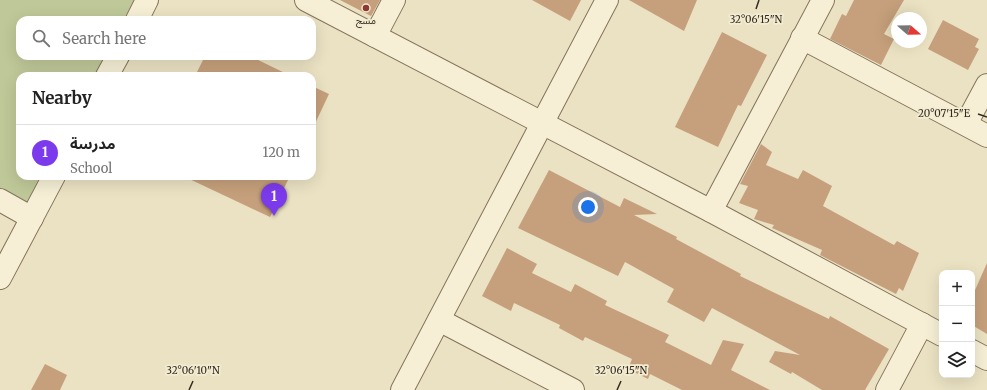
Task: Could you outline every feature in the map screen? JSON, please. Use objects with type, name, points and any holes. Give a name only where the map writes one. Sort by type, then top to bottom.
[{"type":"street","points":[[139,16],[148,0]]},
{"type":"street","points":[[306,0],[711,211],[939,332]]},
{"type":"street","points":[[375,36],[394,0]]},
{"type":"street","points":[[402,390],[607,0]]},
{"type":"street","points":[[711,211],[822,0]]},
{"type":"street","points":[[802,38],[987,136]]},
{"type":"street","points":[[109,72],[116,60]]},
{"type":"street","points":[[966,124],[987,85]]},
{"type":"street","points":[[0,278],[52,180]]},
{"type":"street","points":[[0,200],[32,218]]},
{"type":"street","points":[[439,320],[573,390]]},
{"type":"street","points":[[887,390],[922,324]]},
{"type":"street","points":[[975,353],[987,359]]},
{"type":"green space","points":[[0,0],[152,0],[144,16],[16,16],[16,60],[121,60],[115,72],[16,72],[16,180],[59,180],[41,213],[0,192]]},
{"type":"building","name":"مسج","points":[[340,0],[380,0],[371,16]]},
{"type":"building","points":[[532,0],[581,0],[570,21]]},
{"type":"building","points":[[629,0],[697,0],[684,31]]},
{"type":"building","points":[[854,0],[904,0],[897,12],[891,12],[891,22],[884,34],[891,38],[891,45],[881,65],[830,39],[842,14],[846,16]]},
{"type":"building","points":[[943,20],[979,39],[975,47],[979,49],[968,70],[928,49]]},
{"type":"building","points":[[722,32],[767,55],[741,106],[738,105],[718,147],[675,127]]},
{"type":"building","points":[[203,60],[258,60],[283,72],[197,72]]},
{"type":"building","points":[[316,88],[329,94],[316,122]]},
{"type":"building","points":[[761,144],[772,152],[766,165],[798,179],[803,170],[832,186],[823,206],[894,245],[897,241],[919,253],[903,291],[899,288],[896,294],[820,255],[822,250],[772,228],[774,225],[754,219],[758,210],[739,203],[748,186],[740,184]]},
{"type":"building","points":[[549,170],[620,207],[624,198],[657,214],[634,215],[677,237],[676,239],[741,274],[740,276],[829,319],[830,316],[889,349],[865,390],[822,390],[792,372],[791,374],[769,362],[775,351],[800,355],[712,308],[704,322],[667,302],[674,289],[625,262],[618,276],[518,228]]},
{"type":"building","points":[[191,180],[288,180],[270,217]]},
{"type":"building","points":[[507,248],[537,264],[532,273],[571,292],[575,284],[607,301],[605,305],[669,335],[665,342],[711,365],[723,340],[744,344],[731,370],[770,390],[682,390],[650,374],[648,379],[628,369],[632,359],[585,337],[583,341],[559,328],[560,325],[514,303],[511,311],[482,296]]},
{"type":"building","points":[[987,263],[987,334],[975,327],[975,290]]},
{"type":"building","points":[[45,364],[67,375],[60,390],[31,390]]},
{"type":"place","name":"مسج","points":[[366,8]]},
{"type":"place","name":"مدرسة","points":[[274,216]]}]
